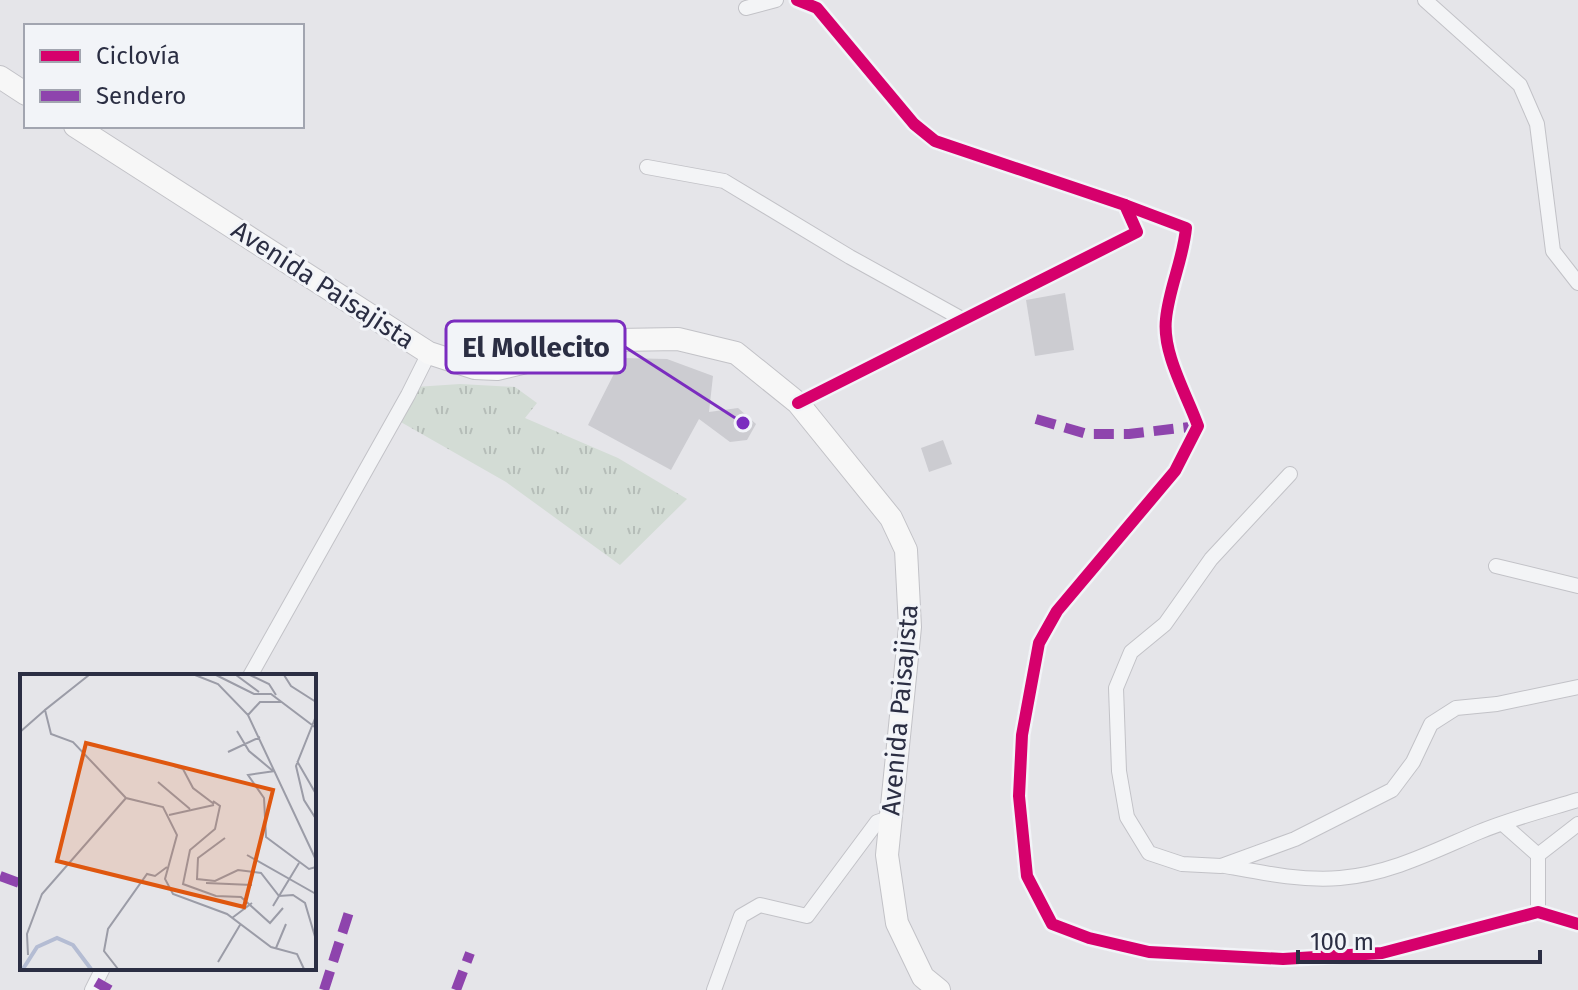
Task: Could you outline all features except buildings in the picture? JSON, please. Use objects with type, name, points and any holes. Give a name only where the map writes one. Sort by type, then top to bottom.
[{"type":"main road","points":[[0,77],[24,93]]},
{"type":"main road","name":"Avenida Paisajista","points":[[78,128],[429,353],[475,368],[497,369],[618,340],[678,339],[736,353],[798,403],[891,518],[906,550],[910,627],[887,855],[897,923],[923,977],[939,990]]},
{"type":"street","points":[[746,8],[776,0]]},
{"type":"street","points":[[797,0],[817,8],[914,124],[935,141],[976,152],[1186,228],[1184,257],[1165,321],[1167,343],[1198,426],[1175,471],[1057,611],[1039,643],[1022,735],[1019,796],[1027,876],[1052,924],[1089,938],[1149,952],[1251,958],[1333,958],[1382,953],[1538,912],[1578,924]]},
{"type":"street","points":[[1425,0],[1520,85],[1537,124],[1553,251],[1578,283]]},
{"type":"street","points":[[647,167],[724,181],[850,257],[962,319]]},
{"type":"street","points":[[798,403],[1137,232],[1125,205]]},
{"type":"street","points":[[251,674],[429,353]]},
{"type":"street","points":[[1290,474],[1211,559],[1165,624],[1131,652],[1116,688],[1119,771],[1127,817],[1149,853],[1182,864],[1221,866],[1293,878],[1340,878],[1422,858],[1503,824],[1578,800]]},
{"type":"street","points":[[1496,566],[1578,586]]},
{"type":"street","points":[[1221,866],[1295,839],[1392,790],[1413,762],[1431,724],[1456,708],[1497,704],[1578,687]]},
{"type":"street","points":[[714,990],[741,916],[760,905],[807,916],[877,822],[892,817]]},
{"type":"street","points":[[1503,824],[1538,855],[1538,912]]},
{"type":"street","points":[[1538,855],[1578,824]]},
{"type":"street","points":[[92,990],[102,970]]},
{"type":"green space","points":[[460,384],[515,387],[537,403],[525,418],[618,458],[687,499],[620,565],[506,482],[399,421],[415,387]]},
{"type":"marked path","points":[[1036,419],[1087,434],[1129,434],[1198,426]]},
{"type":"marked path","points":[[0,876],[20,883]]},
{"type":"marked path","points":[[324,990],[350,909]]},
{"type":"marked path","points":[[456,990],[470,953]]},
{"type":"marked path","points":[[96,982],[110,990]]},
{"type":"cycle path","points":[[797,0],[817,8],[914,124],[935,141],[1125,205],[1137,232],[798,403]]},
{"type":"cycle path","points":[[1125,205],[1186,228],[1168,308],[1166,332],[1171,360],[1198,426],[1175,471],[1057,611],[1039,643],[1022,735],[1019,796],[1027,876],[1052,924],[1089,938],[1149,952],[1283,959],[1382,953],[1538,912],[1578,924]]},
{"type":"place","name":"El Mollecito","points":[[743,423]]}]
